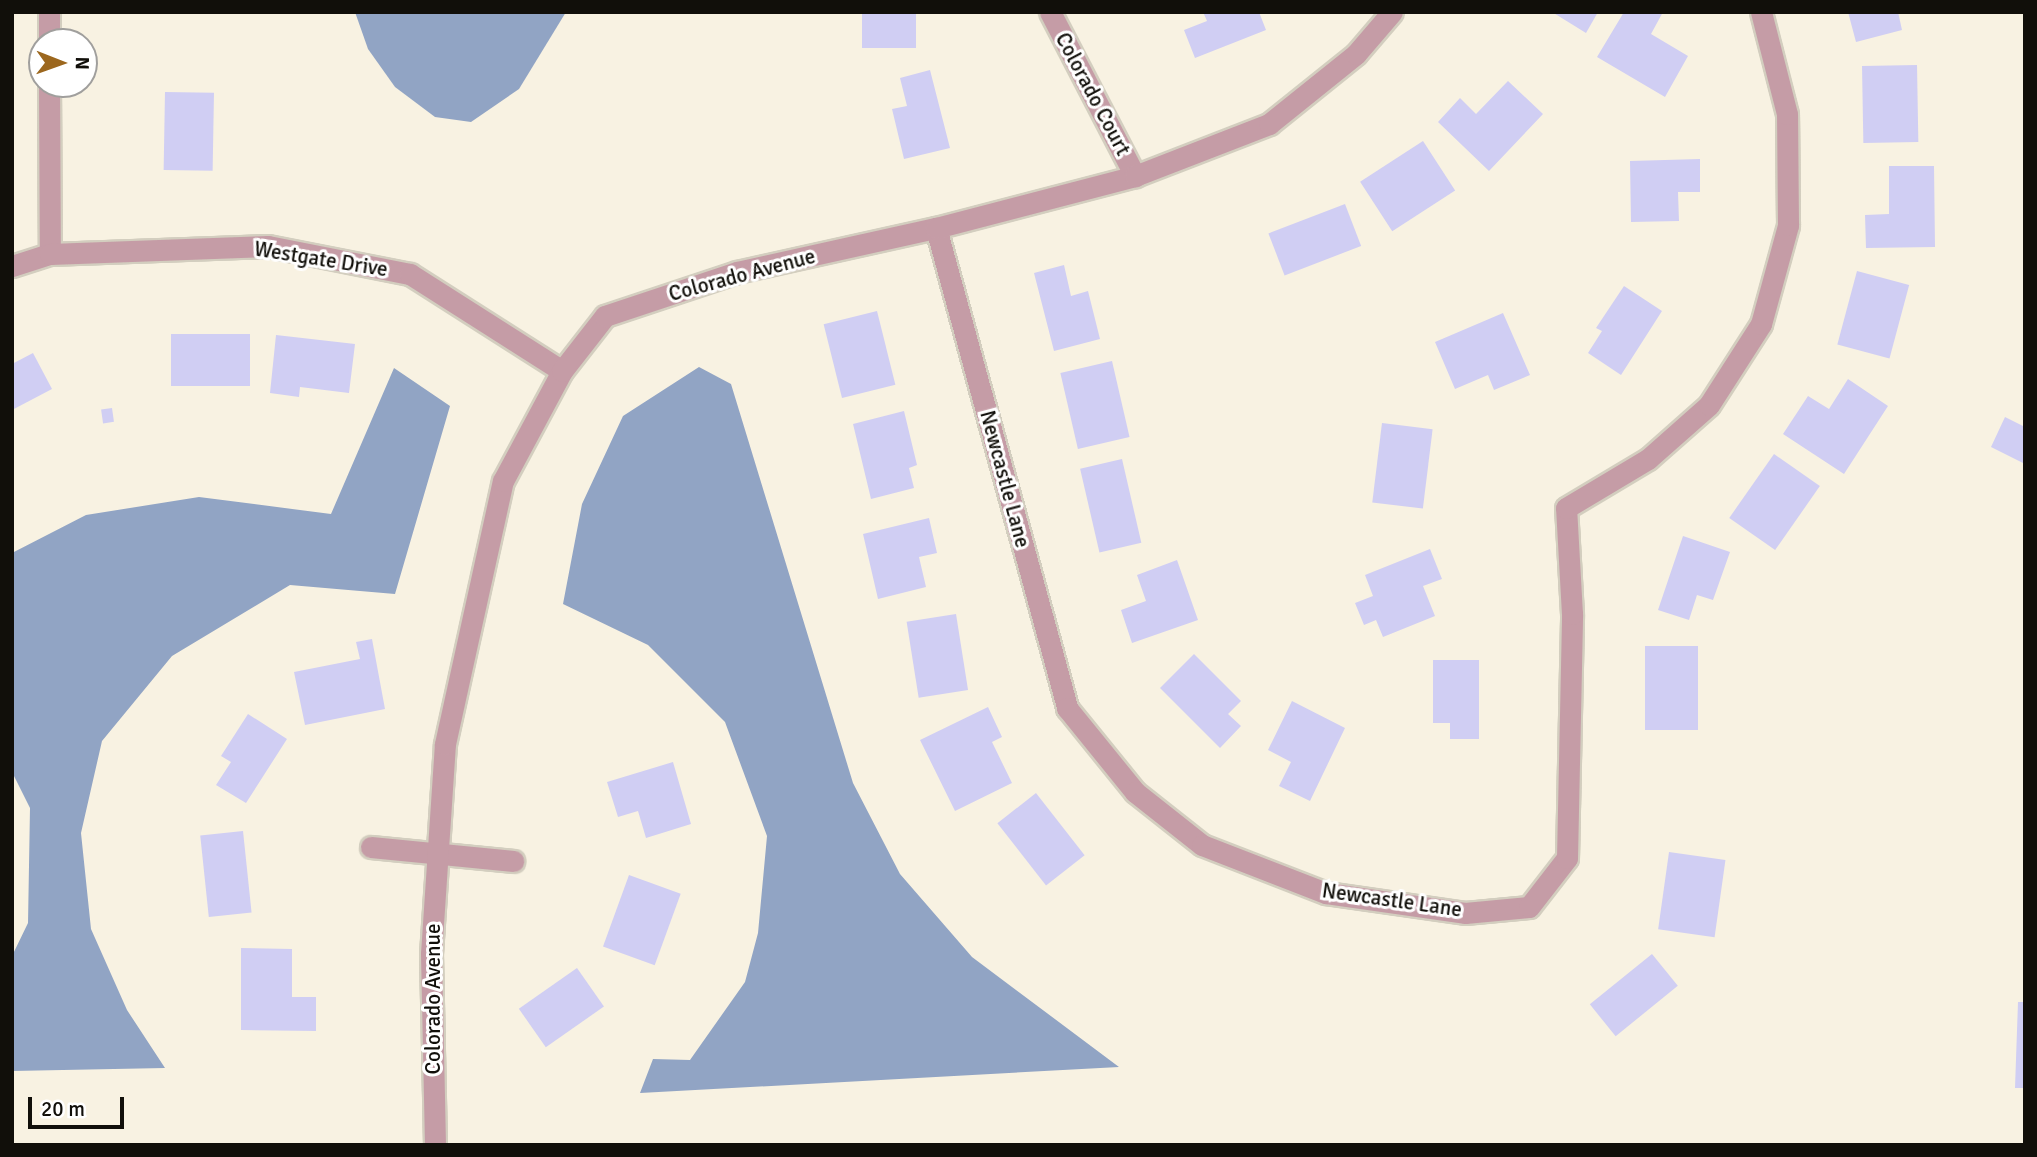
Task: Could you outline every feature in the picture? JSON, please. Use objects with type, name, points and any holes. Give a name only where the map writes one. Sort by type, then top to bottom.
[{"type":"street","name":"Colorado Court","points":[[1050,12],[1135,176]]},
{"type":"street","name":"Colorado Avenue","points":[[435,1145],[432,954],[436,853],[445,744],[503,481],[562,371],[605,316],[737,272],[936,228],[1135,176],[1269,124],[1356,54],[1392,12]]},
{"type":"street","name":"Newcastle Lane","points":[[936,228],[1067,708],[1135,792],[1202,845],[1326,893],[1465,913],[1529,907],[1567,858],[1572,614],[1566,508],[1648,459],[1709,405],[1761,324],[1788,225],[1787,114],[1761,12]]},
{"type":"street","points":[[49,98],[50,254]]},
{"type":"street","name":"Westgate Drive","points":[[12,266],[50,254],[268,246],[410,274],[562,371]]},
{"type":"street","points":[[371,847],[513,861]]},
{"type":"water","points":[[355,12],[566,12],[519,89],[471,122],[435,117],[395,87],[368,49]]},
{"type":"water","points":[[699,367],[731,384],[853,783],[900,874],[972,957],[1119,1067],[640,1093],[653,1059],[690,1060],[745,982],[758,933],[767,836],[725,722],[648,645],[563,604],[582,504],[623,416]]},
{"type":"water","points":[[394,368],[450,406],[395,594],[290,585],[172,656],[102,741],[81,833],[91,929],[127,1010],[165,1068],[12,1071],[12,956],[28,923],[30,808],[12,772],[12,553],[86,515],[199,497],[331,514]]},
{"type":"building","points":[[862,12],[916,12],[916,48],[862,48]]},
{"type":"building","points":[[1203,12],[1259,12],[1266,30],[1195,58],[1184,30],[1207,21]]},
{"type":"building","points":[[1552,12],[1598,12],[1586,33]]},
{"type":"building","points":[[1624,12],[1663,12],[1651,34],[1688,56],[1665,97],[1597,57]]},
{"type":"building","points":[[1848,12],[1898,12],[1902,30],[1856,42]]},
{"type":"building","points":[[1917,65],[1918,142],[1863,143],[1862,66]]},
{"type":"building","points":[[930,70],[950,148],[904,159],[892,109],[907,106],[900,78]]},
{"type":"building","points":[[1508,81],[1543,114],[1489,171],[1438,122],[1460,98],[1476,114]]},
{"type":"building","points":[[165,92],[214,93],[213,171],[164,170]]},
{"type":"building","points":[[1423,141],[1455,190],[1392,231],[1360,182]]},
{"type":"building","points":[[1700,159],[1700,192],[1678,192],[1679,221],[1631,222],[1630,161]]},
{"type":"building","points":[[1889,166],[1934,166],[1935,247],[1866,248],[1865,215],[1889,214]]},
{"type":"building","points":[[1345,204],[1361,246],[1285,275],[1268,233]]},
{"type":"building","points":[[1064,265],[1071,296],[1088,291],[1100,339],[1054,351],[1034,273]]},
{"type":"building","points":[[1857,271],[1909,285],[1889,358],[1837,344]]},
{"type":"building","points":[[1624,286],[1662,311],[1621,375],[1588,353],[1602,331],[1596,328]]},
{"type":"building","points":[[877,311],[895,385],[842,398],[824,324]]},
{"type":"building","points":[[1503,313],[1530,375],[1494,390],[1488,375],[1455,389],[1435,342]]},
{"type":"building","points":[[171,334],[250,334],[250,386],[171,386]]},
{"type":"building","points":[[276,335],[355,344],[349,393],[300,387],[299,397],[270,393]]},
{"type":"building","points":[[33,353],[52,389],[12,410],[12,364]]},
{"type":"building","points":[[1112,361],[1130,437],[1078,449],[1060,373]]},
{"type":"building","points":[[1848,379],[1888,406],[1844,474],[1783,434],[1808,396],[1829,409]]},
{"type":"building","points":[[112,408],[114,422],[103,423],[101,410]]},
{"type":"building","points":[[904,411],[917,465],[909,468],[914,488],[871,499],[853,424]]},
{"type":"building","points":[[2005,417],[2025,427],[2025,464],[1991,447]]},
{"type":"building","points":[[1382,423],[1433,429],[1423,509],[1372,502]]},
{"type":"building","points":[[1774,454],[1820,486],[1775,550],[1729,518]]},
{"type":"building","points":[[1122,459],[1141,543],[1099,552],[1080,469]]},
{"type":"building","points":[[929,518],[937,553],[919,557],[926,587],[878,599],[863,534]]},
{"type":"building","points":[[1683,536],[1730,552],[1713,600],[1697,595],[1689,620],[1658,610]]},
{"type":"building","points":[[1430,549],[1442,579],[1423,586],[1435,616],[1383,637],[1376,620],[1364,625],[1355,603],[1373,596],[1365,575]]},
{"type":"building","points":[[1177,560],[1198,620],[1132,643],[1121,610],[1146,601],[1137,575]]},
{"type":"building","points":[[956,614],[968,690],[919,698],[907,622]]},
{"type":"building","points":[[372,639],[385,709],[305,725],[294,672],[360,659],[356,642]]},
{"type":"building","points":[[1645,646],[1698,646],[1698,730],[1645,730]]},
{"type":"building","points":[[1194,654],[1241,701],[1228,714],[1241,726],[1220,748],[1160,688]]},
{"type":"building","points":[[1433,660],[1479,660],[1479,739],[1450,739],[1450,723],[1433,723]]},
{"type":"building","points":[[1292,701],[1345,728],[1310,801],[1279,786],[1291,762],[1268,750]]},
{"type":"building","points":[[988,707],[1002,737],[992,742],[1012,783],[955,811],[920,740]]},
{"type":"building","points":[[248,714],[287,739],[246,803],[216,785],[231,762],[221,756]]},
{"type":"building","points":[[673,762],[691,824],[646,838],[638,811],[618,817],[607,782]]},
{"type":"building","points":[[1036,793],[1085,855],[1046,885],[997,823]]},
{"type":"building","points":[[243,831],[252,913],[209,917],[200,835]]},
{"type":"building","points":[[1669,852],[1725,860],[1715,937],[1658,929]]},
{"type":"building","points":[[629,875],[681,894],[655,965],[603,946]]},
{"type":"building","points":[[241,948],[292,949],[292,997],[316,997],[316,1031],[241,1030]]},
{"type":"building","points":[[1652,954],[1678,986],[1616,1036],[1590,1004]]},
{"type":"building","points":[[577,968],[604,1007],[546,1047],[519,1009]]},
{"type":"building","points":[[2018,1002],[2025,1002],[2025,1088],[2015,1088]]}]
